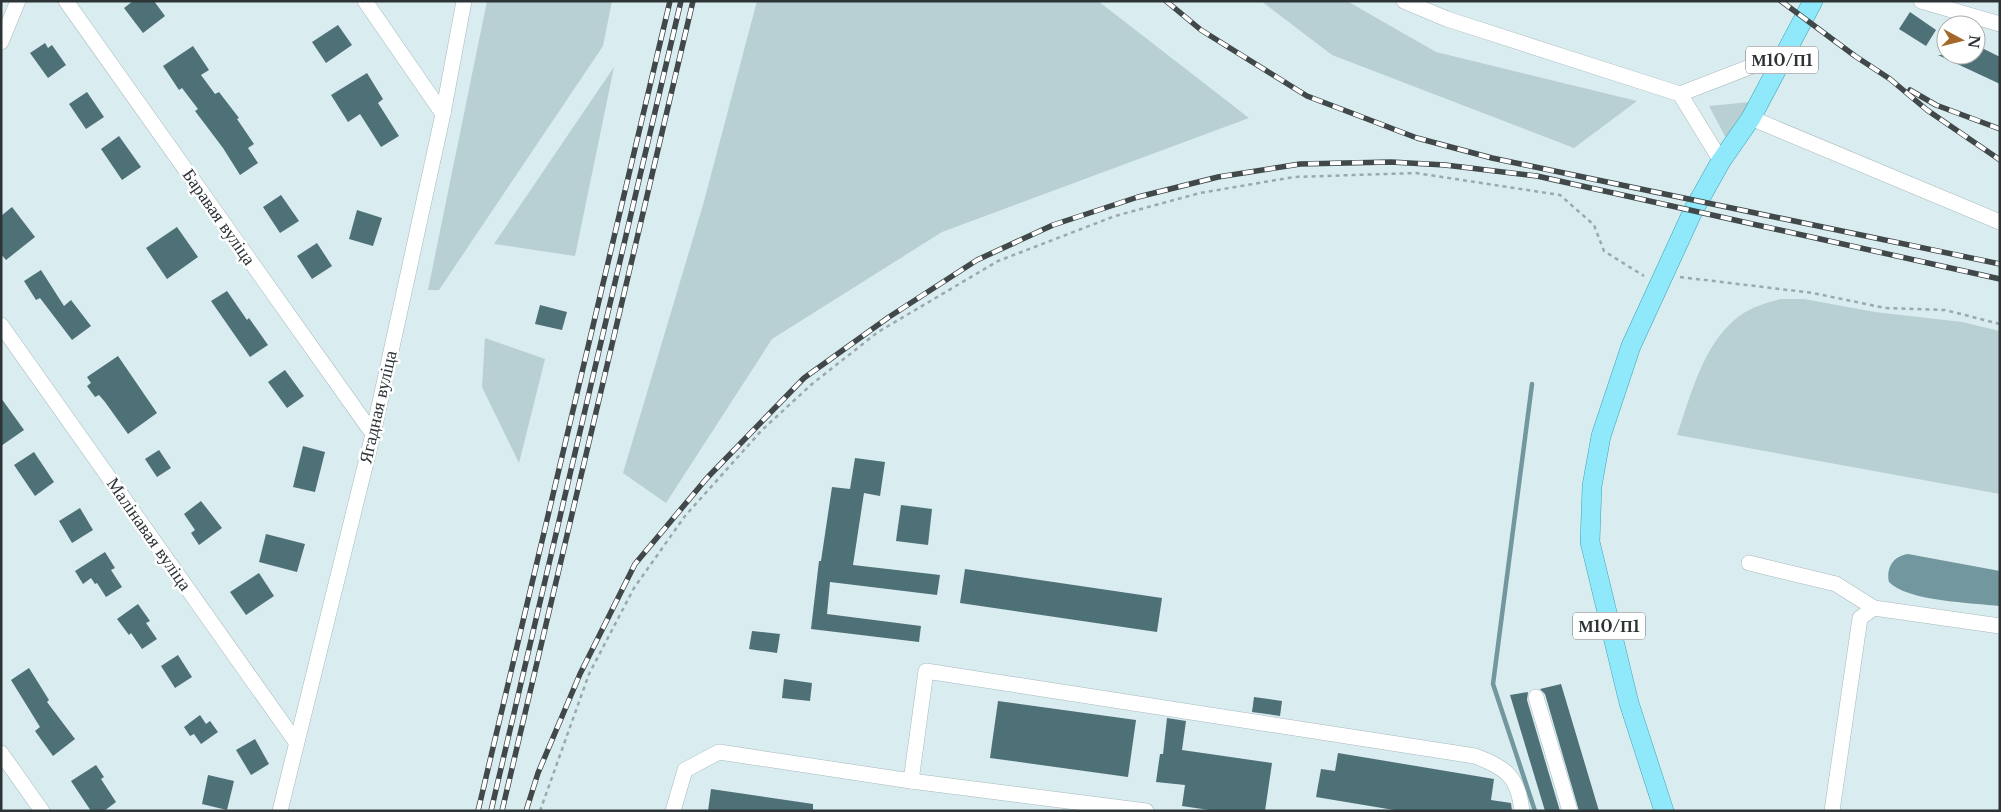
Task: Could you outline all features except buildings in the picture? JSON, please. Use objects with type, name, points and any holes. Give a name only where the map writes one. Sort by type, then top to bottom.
[{"type":"main road","name":"М10/П1","points":[[1664,811],[1629,703],[1590,542],[1592,486],[1601,436],[1630,346],[1693,211],[1721,161],[1751,118],[1813,1]]},
{"type":"street","points":[[1,42],[18,1]]},
{"type":"street","name":"Баравая вуліца","points":[[66,1],[373,434]]},
{"type":"street","points":[[365,1],[443,114]]},
{"type":"street","name":"Ягадная вуліца","points":[[280,811],[373,434],[443,114],[464,1]]},
{"type":"street","points":[[1404,1],[1447,19],[1680,94],[1786,53]]},
{"type":"street","points":[[1921,1],[2000,24]]},
{"type":"street","points":[[1680,94],[1721,161]]},
{"type":"street","points":[[1751,118],[2000,222]]},
{"type":"street","name":"Малінавая вуліца","points":[[1,325],[296,742]]},
{"type":"street","points":[[1749,564],[1836,584],[1874,608],[2000,626]]},
{"type":"street","points":[[1832,811],[1860,618],[1874,608]]},
{"type":"street","points":[[911,781],[926,671],[1476,756],[1499,766],[1511,777],[1520,796],[1522,811]]},
{"type":"street","points":[[1536,698],[1570,811]]},
{"type":"street","points":[[673,811],[685,770],[719,752],[911,781],[1146,811]]},
{"type":"street","points":[[1,753],[42,811]]},
{"type":"path","points":[[540,811],[589,674],[634,588],[685,516],[762,430],[812,384],[878,332],[998,261],[1115,216],[1200,193],[1294,177],[1416,173],[1560,195],[1594,225],[1604,251],[1650,280],[1663,274],[1813,293],[1885,308],[1945,310],[2000,324]]},
{"type":"shaded area","points":[[487,1],[612,1],[603,46],[439,290],[428,290]]},
{"type":"shaded area","points":[[757,1],[1098,1],[1249,118],[942,232],[772,339],[666,503],[623,473],[703,205]]},
{"type":"shaded area","points":[[1261,1],[1347,1],[1436,52],[1637,101],[1574,148],[1332,55]]},
{"type":"shaded area","points":[[614,67],[575,256],[494,244]]},
{"type":"shaded area","points":[[1750,102],[1727,140],[1709,106]]},
{"type":"shaded area","points":[[1781,299],[1804,299],[1875,312],[1962,322],[2000,331],[2000,494],[1677,435],[1693,387],[1716,341],[1738,317],[1759,306]]},
{"type":"shaded area","points":[[485,338],[545,359],[519,463],[482,387]]},
{"type":"shaded area","points":[[1908,554],[2000,571],[2000,606],[1924,597],[1898,588],[1889,582],[1890,568],[1898,557]]},
{"type":"waterway","points":[[1532,384],[1493,684],[1535,811]]},
{"type":"railway","points":[[478,811],[670,1]]},
{"type":"railway","points":[[491,811],[681,1]]},
{"type":"railway","points":[[502,811],[693,1]]},
{"type":"railway","points":[[1166,1],[1201,30],[1307,96],[1417,138],[1492,158],[2000,264]]},
{"type":"railway","points":[[1781,1],[1855,56],[1890,79],[1927,110],[2000,160]]},
{"type":"railway","points":[[1910,90],[1936,105],[2000,129]]},
{"type":"railway","points":[[526,811],[538,773],[580,674],[635,564],[707,478],[804,378],[889,317],[977,260],[1053,225],[1138,197],[1218,177],[1300,164],[1391,162],[1445,165],[1537,176],[2000,279]]}]
